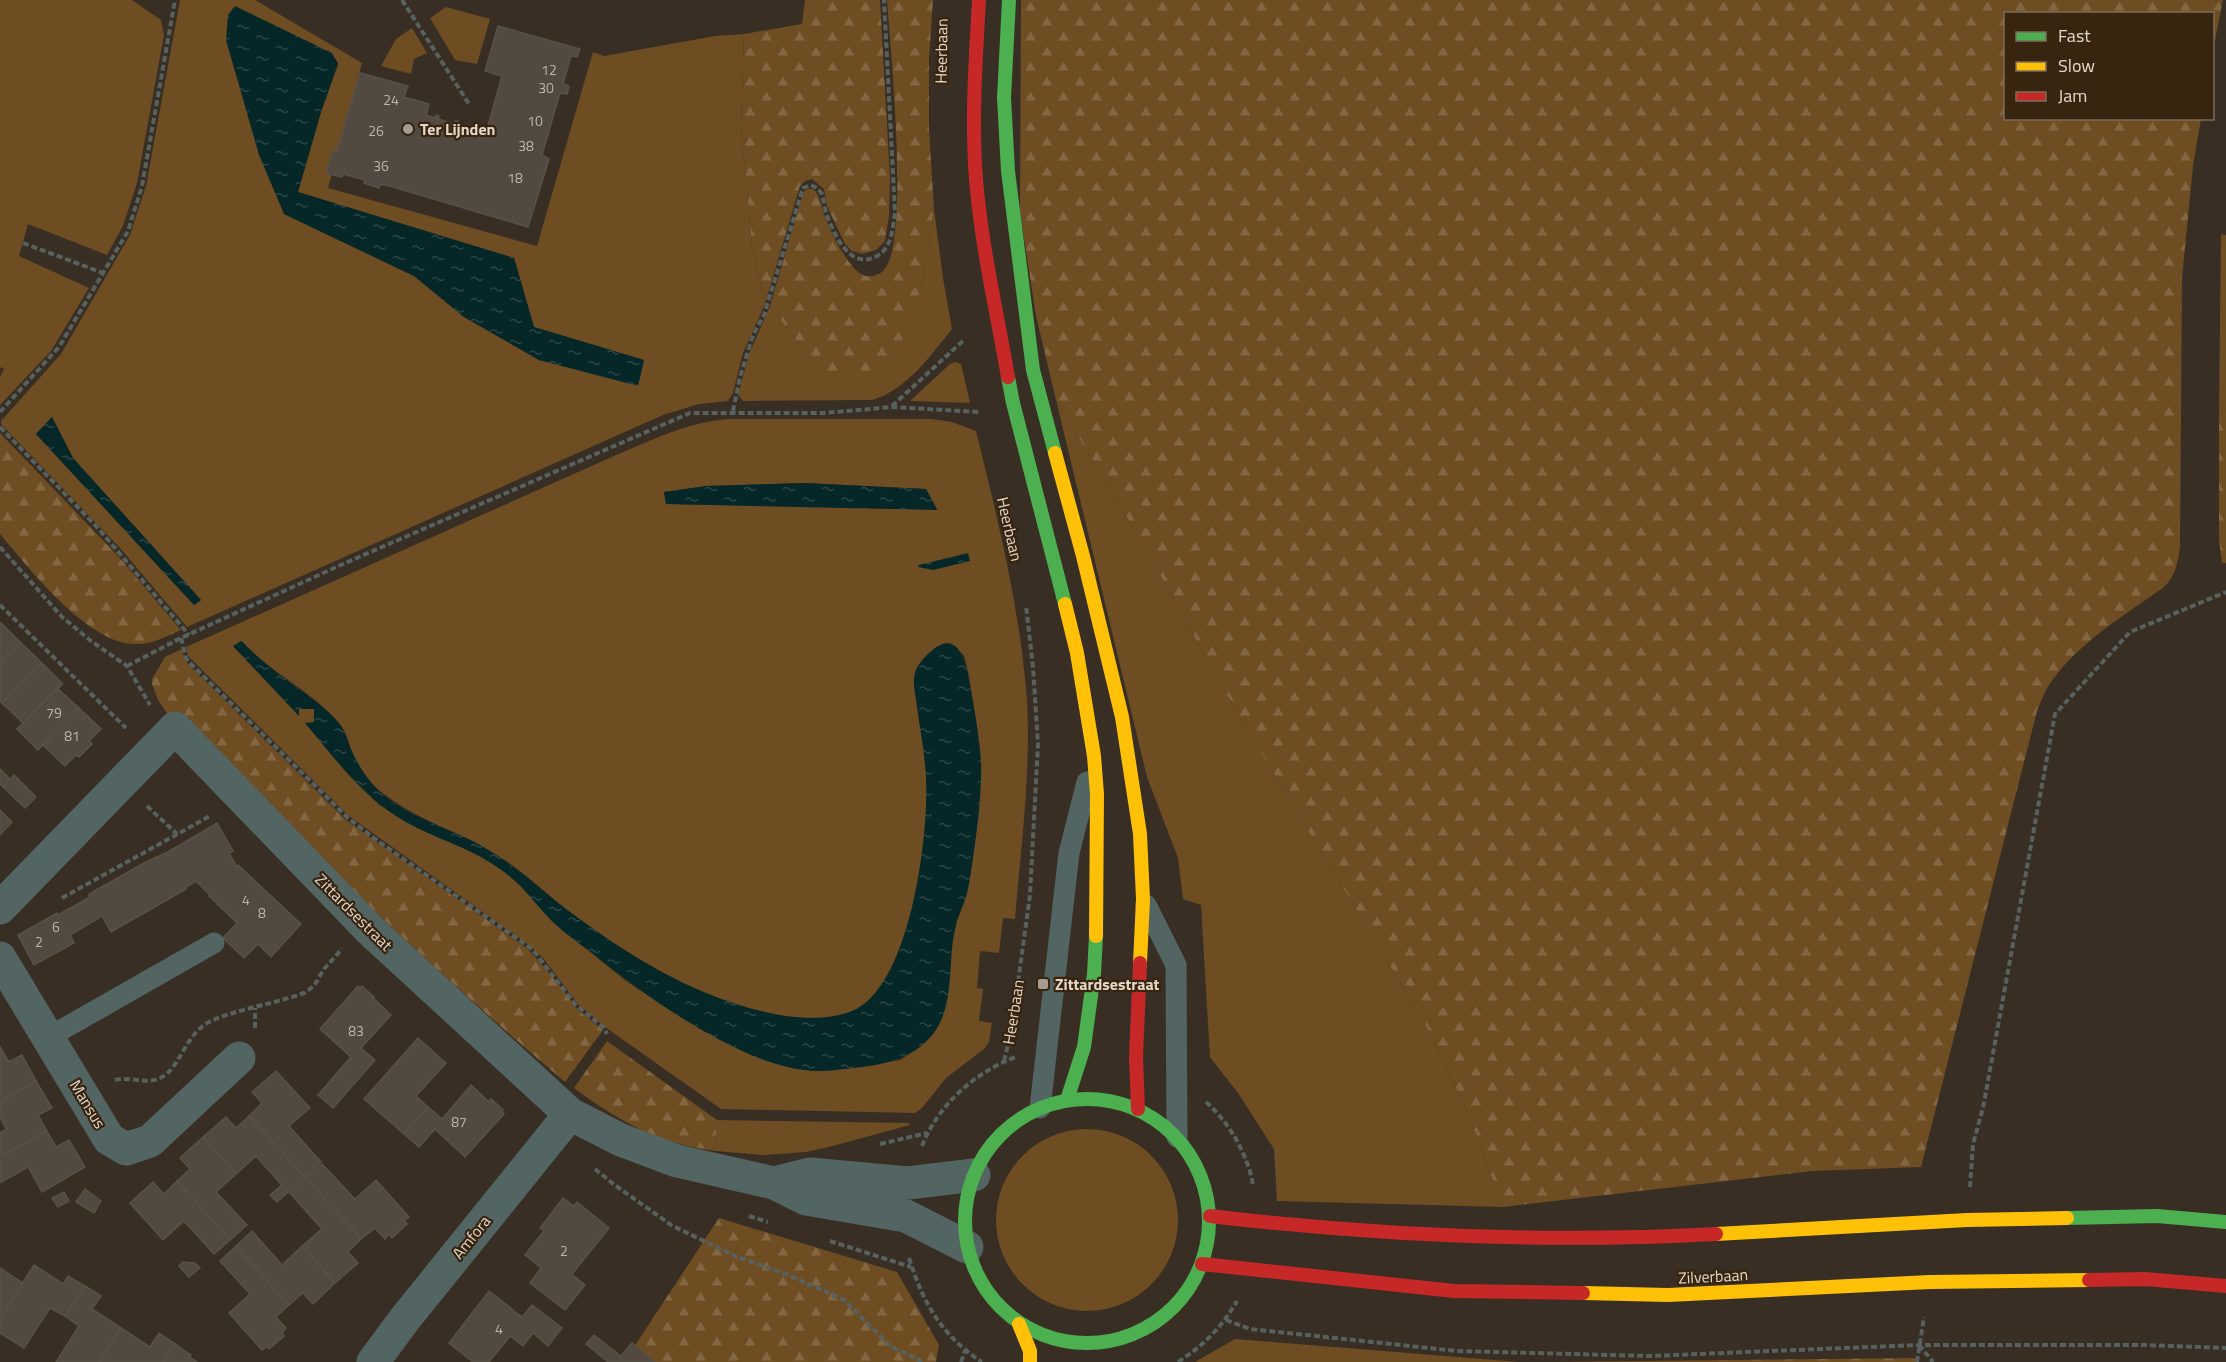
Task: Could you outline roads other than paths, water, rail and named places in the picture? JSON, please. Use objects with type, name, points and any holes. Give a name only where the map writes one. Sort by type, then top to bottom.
[{"type":"main road","name":"Heerbaan","points":[[979,0],[974,92],[975,164],[981,225],[1013,403],[1077,652],[1094,756],[1099,837],[1094,974],[1084,1047],[1067,1100]]},
{"type":"main road","points":[[1009,0],[1004,98],[1008,161],[1033,370],[1083,556],[1122,717],[1140,834],[1143,899],[1136,1057],[1138,1109]]},
{"type":"main road","points":[[1101,1099],[1138,1109],[1160,1122],[1177,1137],[1196,1165],[1207,1193],[1210,1216],[1208,1240],[1202,1264],[1183,1297],[1162,1318],[1137,1333],[1106,1347],[1049,1338],[1019,1323],[989,1295],[972,1265],[967,1247],[966,1206],[974,1175],[981,1160],[995,1141],[1013,1124],[1040,1108],[1067,1100],[1101,1099]]},
{"type":"main road","points":[[1210,1216],[1312,1228],[1464,1237],[1673,1236],[1967,1220],[2157,1216],[2226,1222]]},
{"type":"main road","name":"Zilverbaan","points":[[1202,1264],[1454,1291],[1668,1295],[1930,1282],[2145,1280],[2226,1286]]},
{"type":"main road","points":[[1019,1323],[1030,1351],[1030,1362]]},
{"type":"street","name":"Zittardsestraat","points":[[0,908],[175,728],[369,930],[570,1114],[621,1140],[677,1161],[774,1183],[806,1199],[906,1216],[967,1247]]},
{"type":"street","name":"Mansus","points":[[0,958],[109,1139],[126,1149],[150,1141],[239,1058]]},
{"type":"street","name":"Amfora","points":[[373,1362],[411,1311],[570,1114]]},
{"type":"street","name":"Zittardsestraat","points":[[774,1183],[810,1174],[908,1183],[974,1175]]},
{"type":"lane","name":"Heerbaan","points":[[1040,1108],[1069,853],[1094,756]]},
{"type":"lane","points":[[1143,899],[1176,965],[1177,1137]]},
{"type":"lane","points":[[49,1038],[214,943]]},
{"type":"water","points":[[235,6],[332,53],[338,64],[321,112],[298,192],[514,258],[534,327],[644,360],[638,386],[539,360],[464,317],[414,276],[284,214],[259,155],[226,40],[228,15]]},
{"type":"water","points":[[52,417],[73,458],[201,600],[194,605],[36,434]]},
{"type":"water","points":[[804,483],[926,489],[937,510],[666,504],[664,492],[706,486]]},
{"type":"water","points":[[968,553],[970,561],[933,570],[918,567],[919,565]]},
{"type":"water","points":[[241,641],[333,717],[345,734],[353,754],[368,779],[380,792],[399,806],[492,852],[589,926],[635,956],[683,983],[734,1003],[772,1013],[807,1018],[830,1017],[852,1011],[872,996],[889,972],[902,941],[919,869],[926,802],[924,751],[914,677],[920,662],[926,655],[937,646],[945,643],[952,644],[961,654],[967,671],[979,741],[981,787],[969,882],[954,935],[948,994],[940,1022],[926,1042],[901,1058],[872,1065],[833,1070],[811,1071],[778,1064],[721,1041],[664,1006],[569,936],[514,880],[495,865],[404,821],[375,801],[350,777],[305,723],[314,722],[314,709],[299,709],[299,716],[233,646]]},
{"type":"place","name":"Ter Lijnden","points":[[408,129]]},
{"type":"place","name":"Zittardsestraat","points":[[1043,984]]}]
